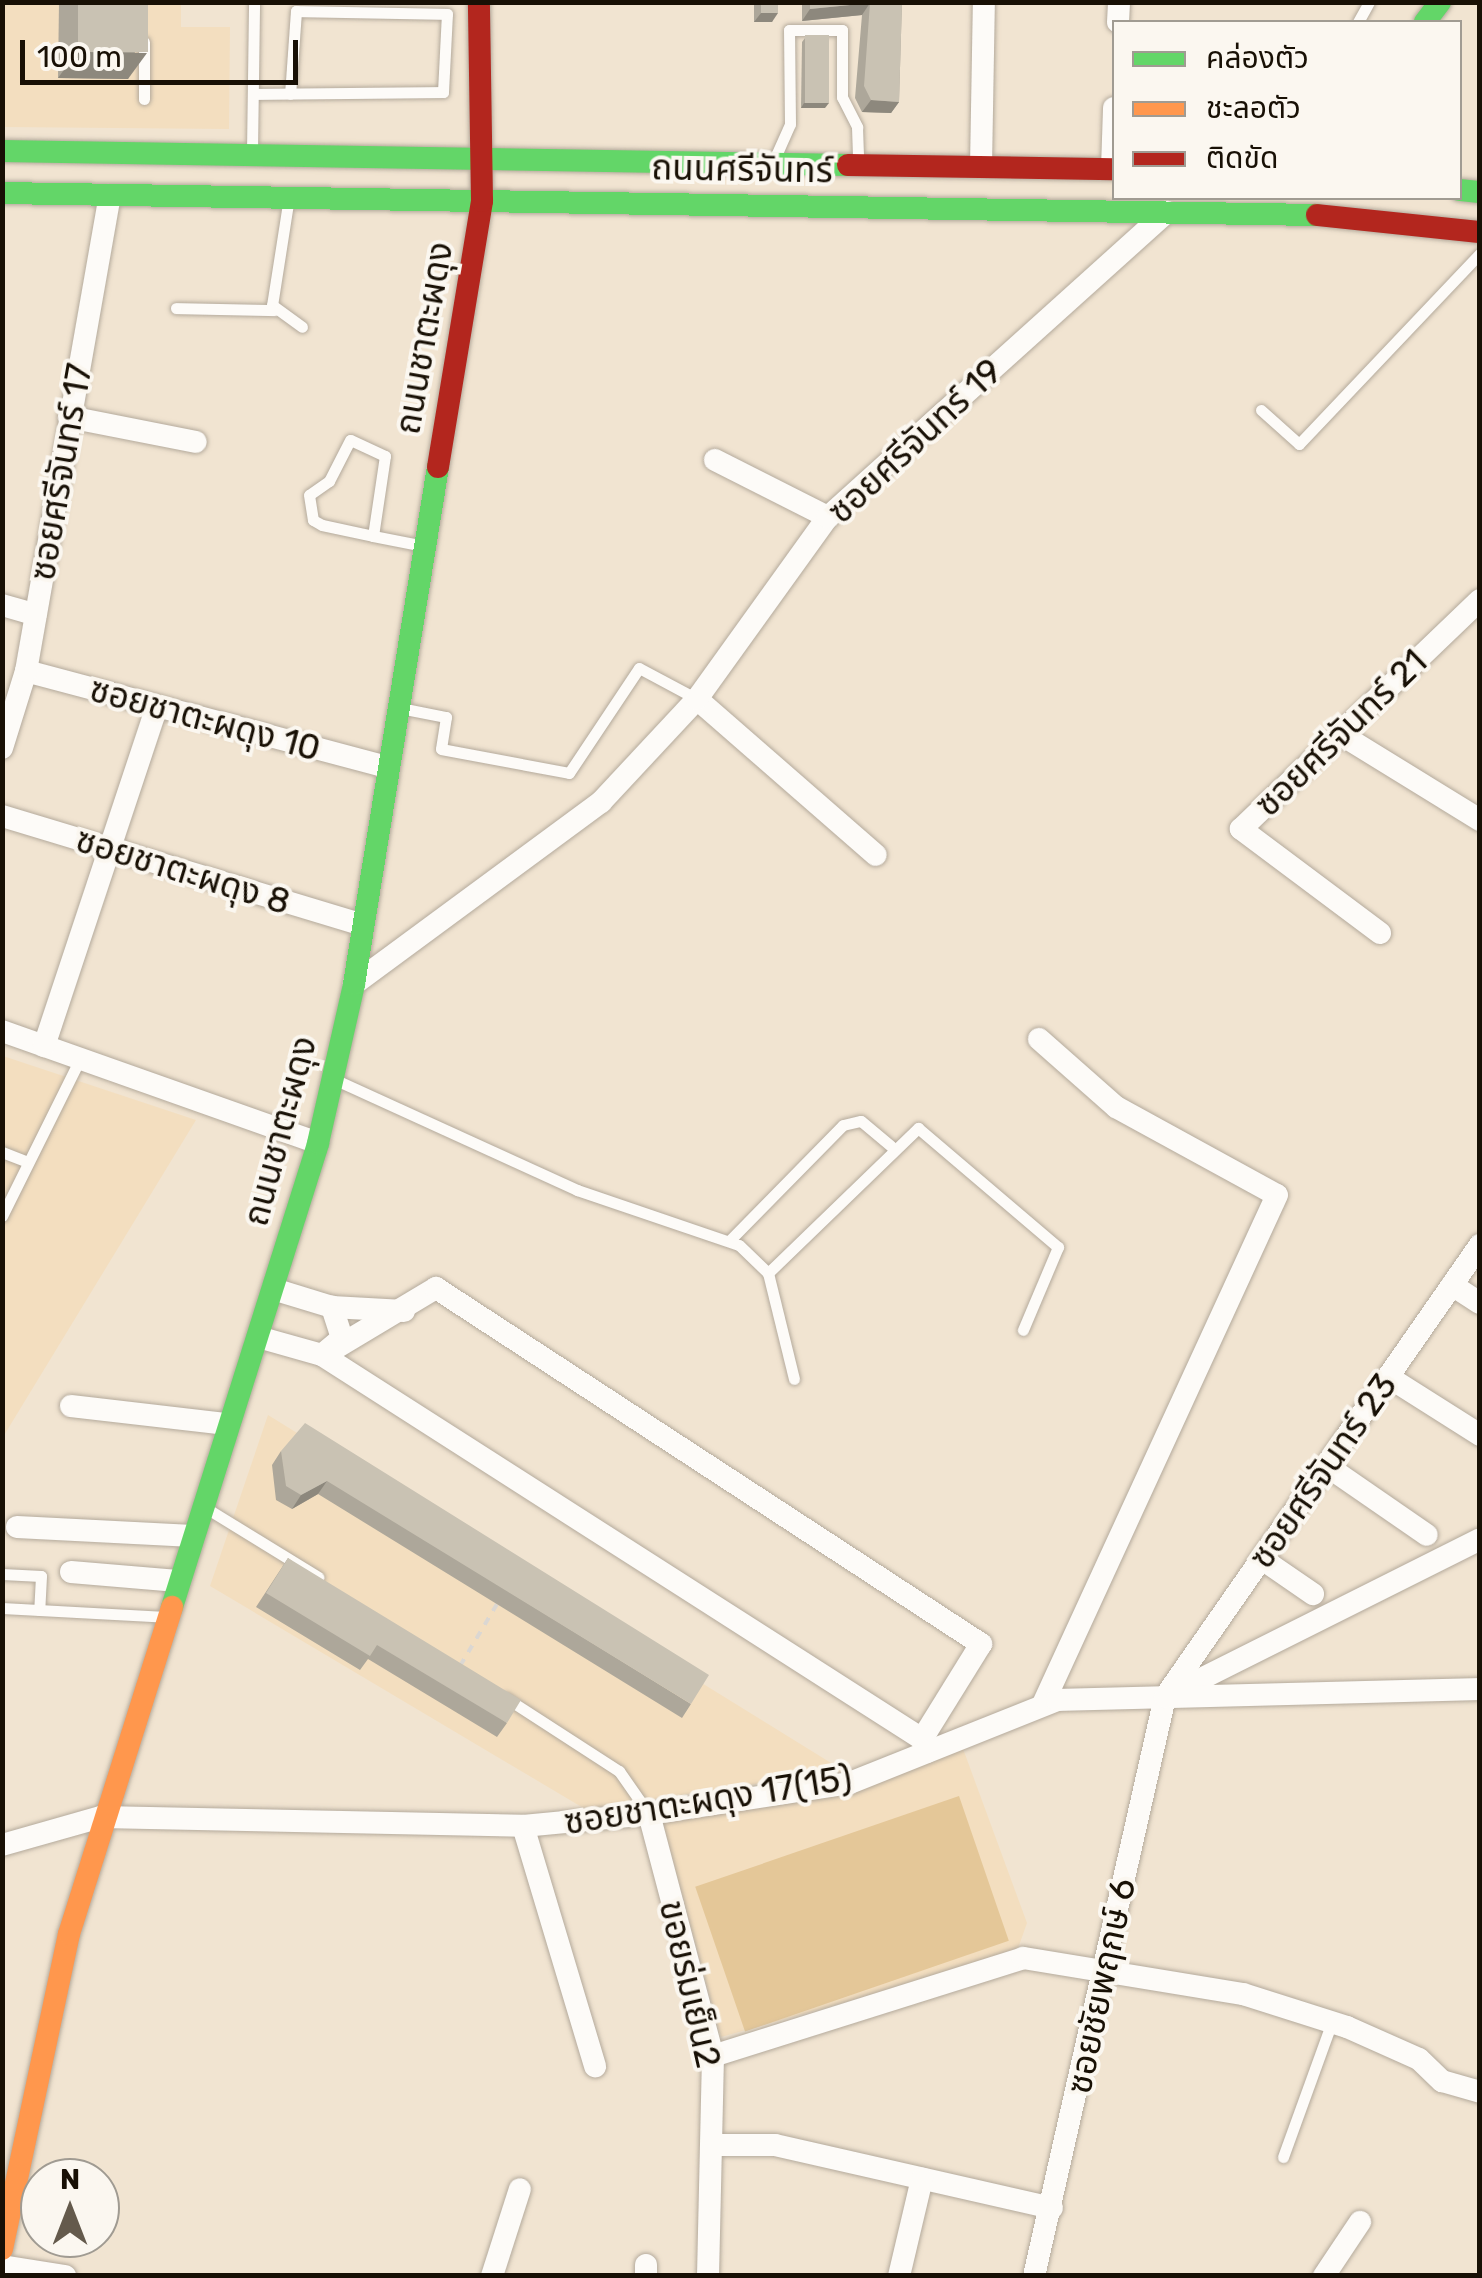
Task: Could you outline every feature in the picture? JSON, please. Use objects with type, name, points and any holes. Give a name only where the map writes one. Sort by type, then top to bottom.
[{"type":"main road","name":"ถนนชาตะผดุง","points":[[2,2249],[101,1818],[318,1143],[354,984],[384,766],[482,200],[478,2]]},
{"type":"main road","name":"ถนนศรีจันทร์","points":[[2,151],[1112,169]]},
{"type":"main road","points":[[251,197],[252,156]]},
{"type":"main road","name":"ถนนศรีจันทร์","points":[[2,193],[1167,212],[1309,206],[1480,232]]},
{"type":"street","points":[[980,167],[984,2]]},
{"type":"street","name":"ซอยศรีจันทร์ 17","points":[[2,748],[26,671],[110,195]]},
{"type":"street","name":"ซอยศรีจันทร์ 19","points":[[354,984],[567,833],[697,700],[828,517],[1167,212]]},
{"type":"street","points":[[69,418],[196,442]]},
{"type":"street","points":[[715,460],[828,517]]},
{"type":"street","name":"ซอยศรีจันทร์ 21","points":[[1380,933],[1241,829],[1480,600]]},
{"type":"street","points":[[2,605],[36,615]]},
{"type":"street","name":"ซอยชาตะผดุง 10","points":[[26,671],[384,766]]},
{"type":"street","points":[[697,700],[876,855]]},
{"type":"street","points":[[44,1046],[157,708]]},
{"type":"street","points":[[1340,734],[1480,820]]},
{"type":"street","name":"ซอยชาตะผดุง 8","points":[[2,816],[363,925]]},
{"type":"street","points":[[2,1032],[318,1143]]},
{"type":"street","points":[[1039,1038],[1116,1107],[1277,1196],[1043,1704]]},
{"type":"street","name":"ซอยศรีจันทร์ 23","points":[[1165,1696],[1480,1245]]},
{"type":"street","points":[[1452,1285],[1480,1302]]},
{"type":"street","points":[[258,1336],[328,1352],[925,1746],[980,1644],[436,1288],[404,1311],[328,1352]]},
{"type":"street","points":[[273,1289],[332,1308],[404,1311]]},
{"type":"street","points":[[328,1352],[344,1326],[332,1308]]},
{"type":"street","points":[[1390,1378],[1480,1435]]},
{"type":"street","points":[[71,1406],[227,1424]]},
{"type":"street","points":[[1327,1466],[1427,1534]]},
{"type":"street","points":[[17,1526],[193,1536]]},
{"type":"street","points":[[1165,1696],[1480,1539]]},
{"type":"street","points":[[1262,1559],[1313,1594]]},
{"type":"street","points":[[71,1572],[178,1581]]},
{"type":"street","name":"ซอยชาตะผดุง 17(15)","points":[[2,1845],[101,1818],[523,1826],[649,1814],[850,1783],[925,1746],[1043,1704],[1165,1696],[1480,1688]]},
{"type":"street","name":"ซอยชัยพฤกษ์ 6","points":[[1034,2276],[1165,1696]]},
{"type":"street","name":"ขอยร่มเย็น2","points":[[649,1814],[712,2056],[708,2276]]},
{"type":"street","points":[[523,1826],[595,2066]]},
{"type":"street","points":[[712,2056],[1024,1958],[1243,1994],[1332,2022],[1480,2092]]},
{"type":"street","points":[[712,2144],[775,2144],[1052,2208]]},
{"type":"street","points":[[899,2276],[922,2179]]},
{"type":"street","points":[[492,2276],[520,2189]]},
{"type":"street","points":[[1324,2276],[1360,2222]]},
{"type":"street","points":[[2,2266],[65,2276]]},
{"type":"lane","points":[[252,156],[254,2]]},
{"type":"lane","points":[[254,94],[290,94],[443,92],[447,14],[296,11],[290,94]]},
{"type":"lane","points":[[144,22],[144,98]]},
{"type":"lane","points":[[772,163],[790,124],[789,30],[842,30],[842,97],[857,127],[858,165]]},
{"type":"lane","points":[[274,310],[289,198]]},
{"type":"lane","points":[[1261,410],[1299,444],[1480,252]]},
{"type":"lane","points":[[176,308],[274,310],[302,327]]},
{"type":"lane","points":[[373,536],[385,456],[350,440],[306,510],[322,525],[373,536],[424,546]]},
{"type":"lane","points":[[396,708],[446,717],[441,748],[570,772],[639,668],[697,700]]},
{"type":"lane","points":[[2,1216],[80,1059]]},
{"type":"lane","points":[[331,1077],[577,1190],[730,1240],[768,1273],[794,1378]]},
{"type":"lane","points":[[730,1240],[844,1125],[862,1122],[891,1146]]},
{"type":"lane","points":[[768,1273],[910,1129],[926,1132],[1054,1240],[1058,1256],[1023,1330]]},
{"type":"lane","points":[[2,1152],[28,1162]]},
{"type":"lane","points":[[202,1506],[329,1584]]},
{"type":"lane","points":[[2,1574],[41,1576],[39,1610]]},
{"type":"lane","points":[[2,1608],[166,1617]]},
{"type":"lane","points":[[491,1688],[618,1771],[649,1814]]},
{"type":"lane","points":[[1283,2156],[1332,2022]]},
{"type":"path","points":[[455,1674],[497,1604]]},
{"type":"shaded area","points":[[3,3],[181,3],[181,27],[230,27],[229,129],[3,127]]},
{"type":"shaded area","points":[[3,1056],[196,1120],[3,1437]]},
{"type":"shaded area","points":[[268,1415],[844,1771],[585,1809],[210,1586]]},
{"type":"shaded area","points":[[962,1746],[1027,1923],[1016,1954],[721,2037],[662,1820]]},
{"type":"shaded area","points":[[959,1796],[1009,1941],[745,2031],[695,1887]]},
{"type":"building","points":[[78,2],[148,2],[148,52],[78,52]]},
{"type":"building","points":[[761,2],[778,2],[778,13],[761,13]]},
{"type":"building","points":[[810,2],[902,2],[899,102],[871,100],[864,86],[870,3],[810,9]]},
{"type":"building","points":[[805,35],[829,35],[829,103],[805,103]]},
{"type":"building","points":[[305,1423],[709,1675],[691,1704],[327,1481],[301,1495],[286,1486],[281,1451]]},
{"type":"building","points":[[288,1558],[521,1700],[507,1723],[377,1645],[370,1656],[266,1593]]},
{"type":"traffic: fast","points":[[1426,20],[1440,2]]},
{"type":"traffic: fast","points":[[2,151],[848,165]]},
{"type":"traffic: fast","points":[[1462,190],[1480,192]]},
{"type":"traffic: fast","points":[[2,193],[1317,215]]},
{"type":"traffic: fast","points":[[172,1607],[318,1143],[354,984],[438,467]]},
{"type":"traffic: slow","points":[[2,2249],[69,1934],[172,1607]]},
{"type":"traffic: jam","points":[[438,467],[482,201],[479,2]]},
{"type":"traffic: jam","points":[[848,165],[1112,169]]},
{"type":"traffic: jam","points":[[1317,215],[1480,232]]}]
